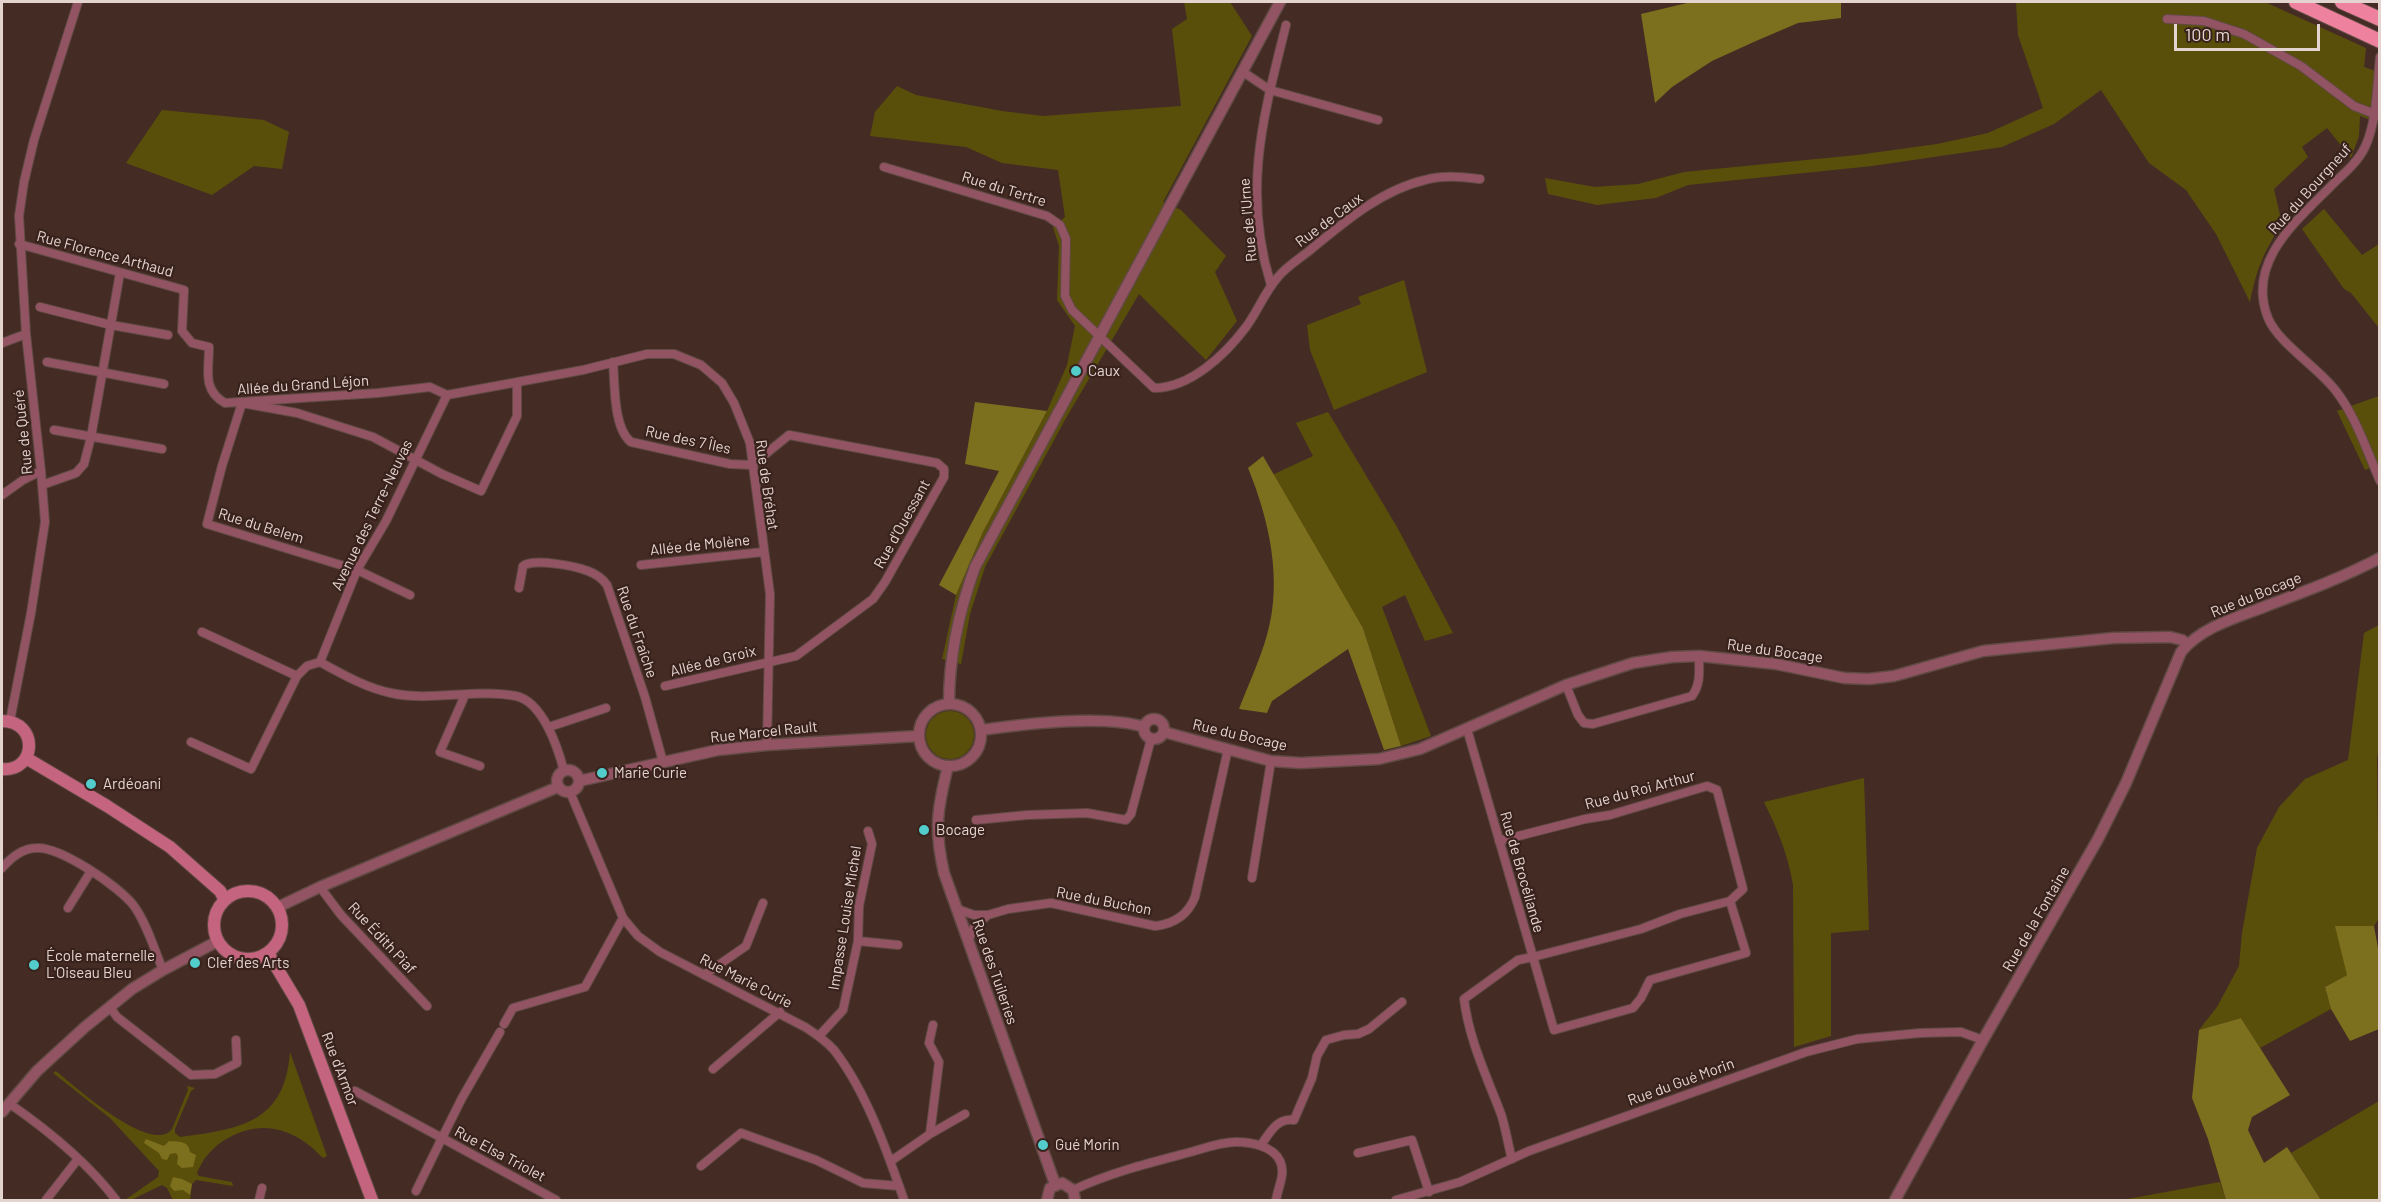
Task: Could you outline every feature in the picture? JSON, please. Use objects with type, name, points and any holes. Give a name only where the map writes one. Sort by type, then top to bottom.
[{"type":"highway","points":[[2296,2],[2379,41]]},
{"type":"highway","points":[[2342,2],[2379,19]]},
{"type":"main road","points":[[2,769],[14,768],[26,758],[29,744],[27,736],[17,724],[6,721]]},
{"type":"main road","points":[[26,758],[170,847],[220,891],[225,900]]},
{"type":"main road","points":[[253,891],[271,900],[278,907],[282,917],[281,937],[268,953],[246,960],[225,951],[218,941],[214,931],[214,920],[218,909],[233,894],[253,891]]},
{"type":"main road","name":"Rue d'Armor","points":[[268,953],[299,1005],[372,1200]]},
{"type":"street","name":"Rue de Quéré","points":[[6,721],[45,522],[26,334],[19,216],[34,140],[78,2]]},
{"type":"street","points":[[949,703],[951,667],[960,611],[975,567],[1280,2]]},
{"type":"street","points":[[2167,19],[2204,21],[2244,34],[2301,66],[2354,106],[2376,115]]},
{"type":"street","name":"Rue de l'Urne","points":[[1271,285],[1264,263],[1256,190],[1259,140],[1286,26]]},
{"type":"street","name":"Rue du Bourgneuf","points":[[2379,57],[2376,115],[2366,146],[2354,164],[2288,230],[2274,250],[2265,271],[2262,292],[2269,321],[2323,376],[2347,405],[2379,481]]},
{"type":"street","points":[[1243,72],[1270,90],[1378,120]]},
{"type":"street","name":"Rue du Tertre","points":[[885,167],[1047,216],[1060,225],[1065,239],[1065,296],[1072,310],[1100,338]]},
{"type":"street","name":"Rue de Caux","points":[[1271,285],[1280,274],[1336,228],[1365,207],[1402,188],[1424,180],[1448,176],[1480,179]]},
{"type":"street","name":"Rue Florence Arthaud","points":[[19,244],[184,290]]},
{"type":"street","points":[[42,485],[76,473],[84,464],[91,437],[120,273]]},
{"type":"street","points":[[1100,338],[1154,388],[1168,388],[1204,369],[1221,355],[1247,327],[1271,285]]},
{"type":"street","name":"Allée du Grand Léjon","points":[[184,290],[182,331],[192,343],[209,347],[208,386],[216,398],[225,404],[430,387],[447,395]]},
{"type":"street","points":[[40,307],[111,325],[168,335]]},
{"type":"street","points":[[2,343],[26,334]]},
{"type":"street","name":"Rue de Bréhat","points":[[517,383],[647,354],[674,354],[701,365],[722,383],[734,404],[750,443],[770,594],[767,745]]},
{"type":"street","points":[[46,362],[164,384]]},
{"type":"street","name":"Rue des 7 Îles","points":[[613,362],[620,426],[626,438],[631,442],[730,464],[752,465]]},
{"type":"street","points":[[242,403],[297,413],[373,436],[442,474],[481,491],[518,416],[517,383],[447,395]]},
{"type":"street","name":"Avenue des Terre-Neuvas","points":[[320,662],[357,570],[386,521],[447,395]]},
{"type":"street","name":"Rue du Belem","points":[[242,403],[207,524],[357,570]]},
{"type":"street","points":[[54,430],[162,449]]},
{"type":"street","name":"Rue d'Ouessant","points":[[752,465],[789,435],[937,463],[944,469],[944,477],[885,582],[873,599],[796,656],[767,662]]},
{"type":"street","points":[[2,495],[41,471]]},
{"type":"street","name":"Allée de Molène","points":[[640,565],[763,552]]},
{"type":"street","name":"Rue du Bocage","points":[[1164,732],[1271,761],[1311,763],[1379,759],[1420,749],[1566,685],[1633,663],[1672,657],[1699,656],[1776,664],[1844,678],[1869,679],[1893,676],[1983,651],[2113,638],[2170,637],[2187,644],[2213,628],[2355,571],[2379,558]]},
{"type":"street","name":"Rue du Fraîche","points":[[519,588],[523,566],[534,561],[590,571],[601,577],[607,585],[645,697],[663,762]]},
{"type":"street","points":[[357,570],[410,595]]},
{"type":"street","points":[[202,632],[297,676]]},
{"type":"street","name":"Rue de la Fontaine","points":[[1895,1200],[2098,839],[2126,783],[2175,663],[2187,644]]},
{"type":"street","points":[[1566,685],[1578,715],[1584,723],[1593,724],[1692,696],[1699,682],[1699,656]]},
{"type":"street","points":[[191,742],[251,769],[297,676],[307,666],[320,662],[355,681],[391,693],[416,696],[518,696],[536,710],[549,727],[564,771]]},
{"type":"street","name":"Allée de Groix","points":[[665,686],[767,662]]},
{"type":"street","points":[[465,695],[440,752],[480,766]]},
{"type":"street","points":[[949,703],[961,705],[971,711],[978,720],[981,730],[981,742],[977,752],[969,760],[959,765],[937,764],[927,757],[918,736],[927,713],[937,706],[949,703]]},
{"type":"street","points":[[549,727],[606,708]]},
{"type":"street","points":[[1150,719],[1157,719],[1162,723],[1164,732],[1158,739],[1151,739],[1144,733],[1144,726],[1150,719]]},
{"type":"street","points":[[981,730],[1070,722],[1144,726]]},
{"type":"street","name":"Rue de Brocéliande","points":[[1467,729],[1533,957],[1518,960],[1464,999],[1473,1040],[1502,1118],[1512,1160]]},
{"type":"street","name":"Rue Marcel Rault","points":[[579,781],[718,750],[918,736]]},
{"type":"street","points":[[976,820],[1077,813],[1126,820],[1131,814],[1151,739]]},
{"type":"street","name":"Rue du Buchon","points":[[957,909],[974,915],[988,915],[1018,907],[1051,903],[1155,926],[1164,925],[1183,916],[1195,897],[1228,749]]},
{"type":"street","points":[[1252,878],[1271,761]]},
{"type":"street","name":"Rue des Tuileries","points":[[948,766],[938,805],[936,832],[944,873],[1055,1184]]},
{"type":"street","points":[[564,771],[574,771],[579,781],[577,789],[570,792],[563,792],[558,787],[558,776],[564,771]]},
{"type":"street","name":"Rue du Roi Arthur","points":[[1499,840],[1610,815],[1707,786],[1717,790],[1743,889],[1730,901]]},
{"type":"street","points":[[278,907],[320,887],[558,787]]},
{"type":"street","name":"Rue Marie Curie","points":[[570,792],[623,918],[638,936],[660,952],[780,1012],[819,1036],[834,1050],[858,1089],[891,1161],[904,1200]]},
{"type":"street","name":"Impasse Louise Michel","points":[[819,1036],[843,1010],[858,940],[860,906],[872,844],[868,831]]},
{"type":"street","points":[[2,868],[10,859],[23,851],[37,848],[54,850],[122,891],[136,908],[163,970]]},
{"type":"street","points":[[68,908],[91,872]]},
{"type":"street","name":"Rue Édith Piaf","points":[[320,887],[341,915],[427,1006]]},
{"type":"street","points":[[1730,901],[1746,953],[1650,981],[1633,1008],[1554,1030],[1533,957],[1730,901]]},
{"type":"street","points":[[704,975],[746,945],[763,903]]},
{"type":"street","points":[[968,941],[974,927],[988,915]]},
{"type":"street","name":"Rue Elsa Triolet","points":[[556,1200],[442,1138],[513,1008],[585,987],[623,918]]},
{"type":"street","points":[[858,940],[898,945]]},
{"type":"street","points":[[2,1112],[37,1071],[132,989],[218,941]]},
{"type":"street","points":[[1261,1145],[1277,1125],[1288,1119],[1294,1120],[1312,1078],[1317,1056],[1326,1040],[1358,1034],[1369,1029],[1401,1002]]},
{"type":"street","points":[[110,1007],[117,1017],[191,1075],[215,1074],[237,1063],[236,1040]]},
{"type":"street","points":[[713,1069],[780,1012]]},
{"type":"street","points":[[930,1134],[939,1062],[929,1043],[933,1025]]},
{"type":"street","name":"Rue du Gué Morin","points":[[1396,1200],[1460,1182],[1529,1151],[1806,1052],[1857,1039],[1920,1033],[1961,1032],[1983,1040]]},
{"type":"street","points":[[355,1091],[442,1138],[416,1191]]},
{"type":"street","points":[[10,1104],[78,1159],[102,1182],[116,1200]]},
{"type":"street","points":[[891,1161],[930,1134],[965,1114]]},
{"type":"street","points":[[701,1166],[741,1133],[816,1160],[863,1183],[899,1186]]},
{"type":"street","points":[[1358,1153],[1412,1140],[1429,1192]]},
{"type":"street","points":[[1047,1200],[1047,1191],[1055,1184],[1067,1184],[1074,1195],[1146,1164],[1218,1144],[1236,1142],[1261,1145],[1280,1158],[1283,1168],[1276,1200]]},
{"type":"street","points":[[46,1200],[78,1159]]},
{"type":"street","points":[[259,1200],[262,1188]]},
{"type":"shaded area","points":[[1184,2],[1230,2],[1252,36],[1163,202],[1181,210],[1226,256],[1215,272],[1237,321],[1206,360],[1139,294],[1066,418],[985,567],[970,614],[961,664],[942,659],[956,595],[983,532],[1047,411],[1067,365],[1075,326],[1057,300],[1059,246],[1053,227],[1065,217],[1058,170],[1002,163],[966,147],[870,136],[875,112],[897,86],[916,95],[1043,116],[1181,106],[1172,29],[1187,19]]},
{"type":"shaded area","points":[[1691,2],[1841,2],[1841,18],[1798,23],[1712,61],[1672,87],[1655,103],[1641,14]]},
{"type":"shaded area","points":[[2016,2],[2265,2],[2366,48],[2364,67],[2379,72],[2379,123],[2360,116],[2359,136],[2351,158],[2327,128],[2302,147],[2308,157],[2274,189],[2282,224],[2262,261],[2250,302],[2216,234],[2186,190],[2149,163],[2101,90],[2054,124],[2002,147],[1872,166],[1688,185],[1656,198],[1597,205],[1548,194],[1545,178],[1595,187],[1638,184],[1684,172],[1857,155],[1937,144],[1988,133],[2043,108],[2018,35]]},
{"type":"shaded area","points":[[162,110],[264,120],[289,132],[282,169],[254,166],[212,195],[126,163]]},
{"type":"shaded area","points":[[2324,209],[2362,255],[2379,244],[2379,328],[2351,293],[2344,289],[2302,229]]},
{"type":"shaded area","points":[[1404,280],[1427,372],[1334,410],[1310,350],[1307,325],[1361,304],[1358,297]]},
{"type":"shaded area","points":[[2379,396],[2379,464],[2365,470],[2337,411]]},
{"type":"shaded area","points":[[975,402],[1047,411],[983,532],[956,595],[939,585],[999,471],[965,464]]},
{"type":"shaded area","points":[[1328,412],[1397,527],[1453,633],[1425,641],[1405,595],[1382,607],[1431,736],[1401,746],[1363,628],[1272,475],[1313,456],[1296,423]]},
{"type":"shaded area","points":[[1263,456],[1363,628],[1401,746],[1384,750],[1348,649],[1272,701],[1267,713],[1239,709],[1267,635],[1274,593],[1274,571],[1267,529],[1248,468]]},
{"type":"shaded area","points":[[2379,625],[2380,735],[2377,760],[2379,918],[2374,926],[2370,926],[2347,975],[2325,987],[2331,1009],[2260,1048],[2241,1018],[2199,1030],[2217,1007],[2239,966],[2242,933],[2257,848],[2279,807],[2305,779],[2348,760],[2364,633]]},
{"type":"shaded area","points":[[950,711],[967,718],[974,735],[967,752],[950,759],[933,752],[926,735],[933,718]]},
{"type":"shaded area","points":[[1864,778],[1869,930],[1831,933],[1831,1036],[1794,1047],[1793,885],[1782,843],[1764,802]]},
{"type":"shaded area","points":[[2335,926],[2374,926],[2379,954],[2379,1029],[2350,1041],[2331,1009],[2325,987],[2347,975]]},
{"type":"shaded area","points":[[2241,1018],[2290,1095],[2252,1117],[2248,1130],[2264,1163],[2287,1147],[2321,1200],[2226,1200],[2208,1139],[2192,1098],[2199,1030]]},
{"type":"shaded area","points":[[290,1052],[327,1156],[323,1158],[301,1139],[289,1133],[276,1129],[250,1129],[223,1141],[211,1151],[197,1173],[199,1176],[232,1182],[233,1186],[196,1180],[192,1184],[190,1200],[173,1200],[167,1188],[162,1185],[131,1200],[125,1200],[158,1177],[159,1171],[110,1118],[53,1073],[56,1071],[95,1103],[131,1126],[148,1133],[162,1135],[172,1129],[188,1090],[187,1086],[195,1088],[191,1091],[175,1129],[175,1133],[180,1137],[240,1125],[256,1118],[269,1108],[279,1094],[286,1076]]},
{"type":"shaded area","points":[[2379,1101],[2379,1200],[2321,1200],[2291,1153]]},
{"type":"shaded area","points":[[146,1139],[164,1146],[169,1141],[187,1145],[190,1152],[196,1155],[193,1167],[182,1168],[177,1164],[176,1153],[170,1154],[167,1160],[162,1159],[159,1153],[144,1143]]},
{"type":"shaded area","points":[[173,1177],[192,1184],[190,1195],[183,1190],[174,1191],[170,1186]]},
{"type":"shaded area","points":[[2220,1182],[2226,1200],[2122,1200]]},
{"type":"place","name":"Caux","points":[[1076,371]]},
{"type":"place","name":"Marie Curie","points":[[602,773]]},
{"type":"place","name":"Ardéoani","points":[[91,784]]},
{"type":"place","name":"Bocage","points":[[924,830]]},
{"type":"place","name":"Clef des Arts","points":[[195,963]]},
{"type":"place","name":"École maternelle L'Oiseau Bleu","points":[[34,965]]},
{"type":"place","name":"Gué Morin","points":[[1043,1145]]}]
